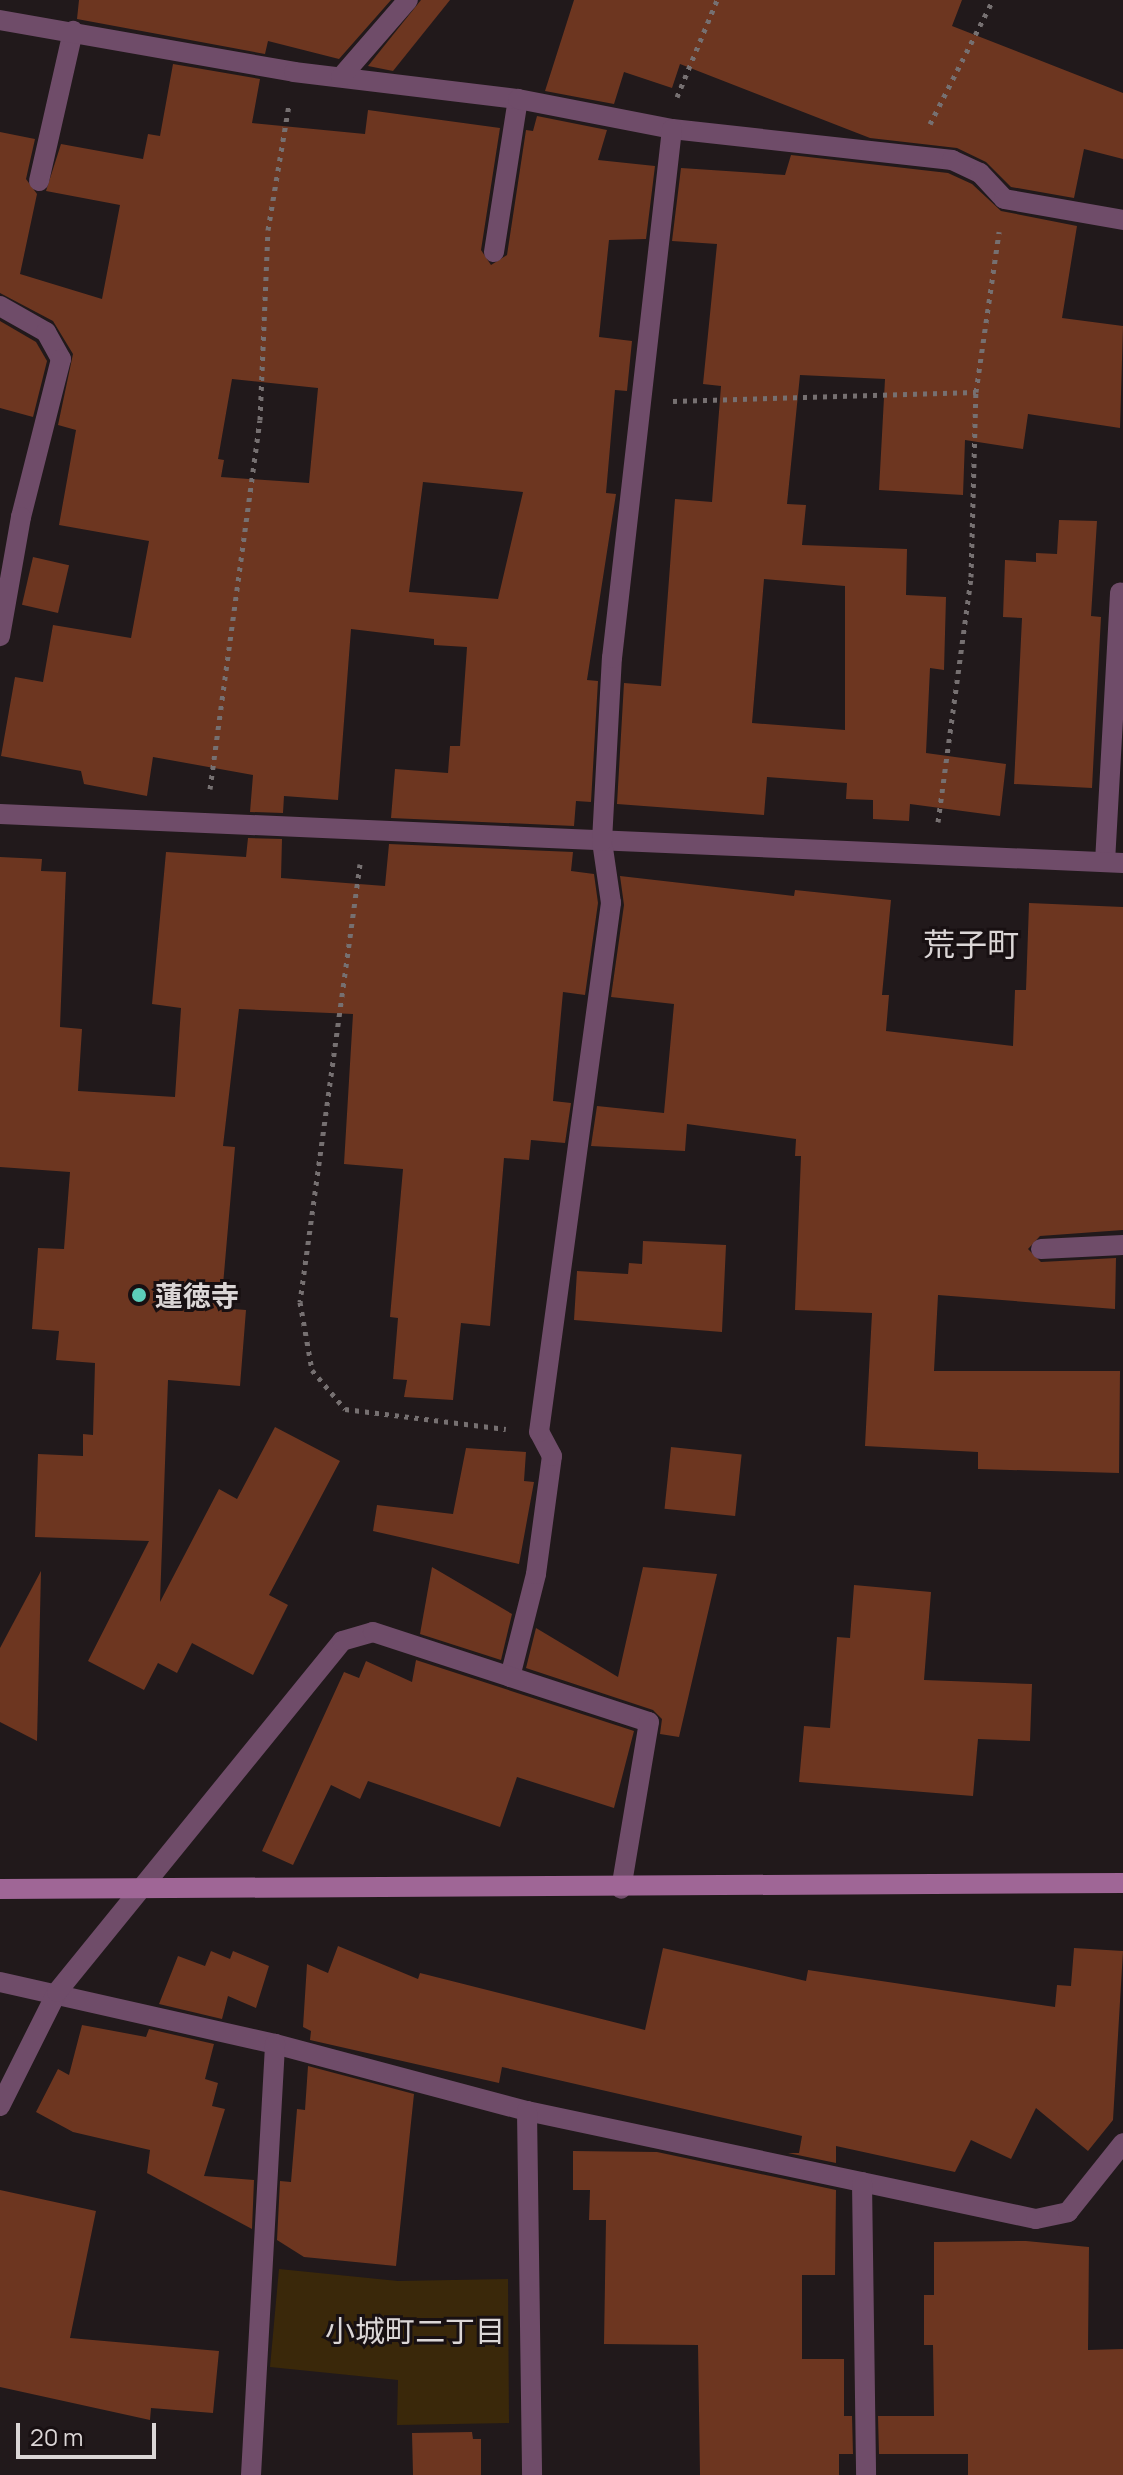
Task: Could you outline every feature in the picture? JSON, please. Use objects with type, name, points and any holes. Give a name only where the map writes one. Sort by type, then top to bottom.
[{"type":"street","points":[[341,77],[408,0]]},
{"type":"street","points":[[0,20],[294,72],[518,99],[669,126],[952,160],[980,173],[1004,199],[1123,220]]},
{"type":"street","points":[[39,181],[73,31]]},
{"type":"street","points":[[494,252],[518,99]]},
{"type":"street","points":[[510,1677],[536,1574],[552,1456],[539,1432],[611,903],[602,841],[612,658],[645,402],[669,126]]},
{"type":"street","points":[[0,306],[46,332],[61,359],[21,517],[0,636]]},
{"type":"street","points":[[0,814],[1114,863],[1120,592]]},
{"type":"street","points":[[1041,1249],[1123,1245]]},
{"type":"street","points":[[0,2106],[57,1992],[137,1887],[342,1641],[373,1632],[649,1722],[621,1889]]},
{"type":"street","points":[[0,1889],[621,1889],[1123,1883]]},
{"type":"street","points":[[0,1982],[57,1992],[275,2044],[527,2111],[1052,2219],[1068,2212],[1123,2143]]},
{"type":"street","points":[[251,2475],[275,2044]]},
{"type":"street","points":[[527,2111],[532,2475]]},
{"type":"street","points":[[862,2182],[866,2475]]},
{"type":"path","points":[[669,126],[717,0]]},
{"type":"path","points":[[914,156],[993,0]]},
{"type":"path","points":[[205,824],[260,420],[268,230],[294,72]]},
{"type":"path","points":[[933,855],[971,577],[976,392],[1004,199]]},
{"type":"path","points":[[645,402],[976,392]]},
{"type":"path","points":[[364,831],[300,1302],[312,1370],[345,1409],[374,1417],[539,1432]]},
{"type":"shaded area","points":[[279,2269],[398,2281],[508,2279],[509,2423],[397,2425],[398,2380],[270,2367]]},
{"type":"building","points":[[79,0],[391,0],[339,59],[268,41],[265,54],[77,19]]},
{"type":"building","points":[[421,0],[450,0],[393,71],[368,66]]},
{"type":"building","points":[[574,0],[962,0],[952,26],[1123,93],[1123,159],[1084,149],[1074,198],[1011,187],[986,162],[957,148],[870,138],[680,64],[672,88],[624,72],[614,104],[545,91]]},
{"type":"building","points":[[173,64],[260,79],[252,123],[365,134],[368,110],[500,128],[481,250],[491,265],[507,255],[526,130],[533,131],[537,116],[607,130],[598,160],[655,166],[646,239],[609,240],[599,337],[632,341],[627,391],[615,390],[606,493],[616,494],[587,680],[598,681],[591,802],[576,801],[574,826],[391,818],[395,769],[448,773],[450,746],[460,746],[467,647],[434,645],[434,639],[351,629],[338,800],[284,796],[283,813],[250,812],[253,775],[153,757],[147,796],[84,784],[81,771],[1,756],[15,677],[43,682],[53,625],[131,638],[149,541],[59,525],[76,430],[58,425],[73,354],[53,321],[0,293],[0,132],[35,139],[26,179],[37,194],[20,274],[102,299],[120,205],[46,191],[61,144],[143,159],[148,134],[160,136]],"holes":[[[232,379],[318,388],[309,483],[221,477],[224,460],[218,459]],[[423,482],[523,492],[498,599],[409,592]]]},
{"type":"building","points":[[791,155],[948,173],[972,184],[1001,211],[1077,226],[1062,318],[1123,326],[1120,428],[1028,414],[1023,449],[965,440],[963,495],[879,490],[885,379],[800,375],[787,504],[806,505],[802,545],[907,549],[906,595],[946,597],[944,670],[930,668],[926,753],[1006,764],[1000,816],[910,804],[909,821],[873,819],[873,800],[846,799],[847,783],[767,777],[764,815],[617,804],[624,683],[661,686],[675,499],[712,502],[721,386],[703,384],[717,244],[672,241],[681,168],[785,175]],"holes":[[[764,579],[845,586],[845,730],[752,723]]]},
{"type":"building","points":[[0,321],[36,342],[47,361],[33,417],[0,408]]},
{"type":"building","points":[[1059,520],[1097,521],[1091,616],[1101,617],[1092,788],[1014,784],[1022,618],[1003,617],[1005,560],[1036,562],[1036,553],[1057,554]]},
{"type":"building","points":[[33,557],[69,565],[58,613],[22,605]]},
{"type":"building","points":[[248,838],[282,839],[281,878],[385,886],[389,844],[573,852],[571,871],[594,874],[598,903],[585,995],[563,992],[553,1101],[571,1103],[565,1143],[531,1140],[529,1160],[504,1158],[490,1326],[461,1323],[453,1400],[404,1397],[407,1380],[393,1379],[398,1318],[390,1317],[403,1169],[344,1164],[353,1014],[239,1009],[223,1146],[235,1147],[221,1308],[246,1310],[240,1386],[168,1380],[160,1602],[219,1489],[237,1499],[275,1427],[340,1461],[269,1595],[288,1605],[253,1675],[192,1643],[177,1673],[158,1663],[144,1690],[88,1661],[149,1541],[35,1537],[38,1454],[83,1456],[83,1434],[93,1435],[95,1363],[56,1360],[59,1331],[32,1329],[38,1248],[64,1249],[70,1172],[0,1167],[0,857],[42,859],[41,871],[66,872],[60,1027],[82,1029],[78,1091],[175,1097],[181,1008],[152,1004],[166,852],[246,857]]},
{"type":"building","points":[[620,876],[794,896],[795,890],[891,900],[882,995],[889,995],[886,1031],[1013,1046],[1015,990],[1026,990],[1029,903],[1123,907],[1123,1230],[1040,1236],[1028,1249],[1041,1262],[1116,1258],[1115,1309],[938,1295],[934,1371],[1120,1371],[1119,1473],[978,1469],[978,1452],[865,1446],[872,1313],[795,1310],[801,1156],[795,1156],[796,1139],[687,1124],[685,1151],[591,1146],[597,1106],[664,1113],[674,1004],[611,997],[624,905]]},
{"type":"building","points":[[643,1241],[726,1245],[722,1332],[574,1320],[577,1271],[628,1274],[629,1263],[642,1264]]},
{"type":"building","points":[[671,1447],[742,1454],[735,1516],[665,1509]]},
{"type":"building","points":[[466,1448],[526,1452],[524,1481],[534,1482],[519,1564],[373,1531],[377,1505],[453,1514]]},
{"type":"building","points":[[432,1567],[512,1614],[501,1660],[420,1634]]},
{"type":"building","points":[[643,1567],[717,1574],[679,1737],[660,1734],[662,1719],[653,1710],[526,1668],[536,1628],[618,1677]]},
{"type":"building","points":[[41,1571],[37,1741],[0,1722],[0,1648]]},
{"type":"building","points":[[854,1585],[931,1592],[924,1680],[1032,1684],[1030,1741],[978,1739],[973,1796],[799,1782],[804,1726],[830,1728],[837,1637],[850,1638]]},
{"type":"building","points":[[416,1660],[634,1731],[614,1808],[517,1777],[500,1827],[368,1781],[360,1799],[331,1785],[293,1865],[262,1851],[344,1672],[359,1678],[366,1661],[412,1682]]},
{"type":"building","points":[[338,1946],[418,1979],[420,1973],[645,2030],[663,1948],[806,1981],[808,1970],[1055,2007],[1057,1985],[1071,1986],[1074,1948],[1123,1951],[1113,2120],[1088,2151],[1036,2108],[1011,2159],[971,2140],[955,2172],[836,2146],[836,2163],[788,2153],[799,2153],[802,2136],[502,2067],[499,2083],[310,2040],[311,2031],[303,2027],[307,1964],[328,1973]]},
{"type":"building","points":[[211,1951],[230,1959],[233,1951],[269,1966],[256,2008],[228,1996],[222,2019],[159,2004],[178,1956],[205,1966]]},
{"type":"building","points":[[82,2025],[146,2037],[149,2029],[214,2044],[205,2079],[218,2083],[212,2106],[225,2109],[204,2176],[254,2180],[252,2229],[147,2173],[150,2150],[73,2132],[36,2112],[58,2069],[69,2075]]},
{"type":"building","points":[[308,2066],[414,2094],[396,2266],[304,2257],[277,2240],[280,2181],[291,2182],[297,2109],[305,2110]]},
{"type":"building","points":[[573,2151],[657,2152],[836,2190],[835,2275],[802,2275],[802,2359],[844,2359],[844,2416],[852,2416],[853,2454],[839,2454],[839,2475],[700,2475],[698,2345],[604,2344],[606,2220],[589,2220],[590,2190],[573,2190]]},
{"type":"building","points":[[0,2190],[96,2211],[70,2338],[219,2351],[213,2413],[151,2408],[150,2420],[0,2387]]},
{"type":"building","points":[[1026,2241],[1089,2247],[1088,2350],[1123,2349],[1123,2475],[968,2475],[968,2454],[879,2454],[878,2416],[934,2416],[933,2345],[924,2345],[924,2295],[934,2295],[934,2242]]},
{"type":"building","points":[[472,2432],[473,2439],[481,2439],[481,2475],[413,2475],[412,2433]]},
{"type":"place","name":"蓮徳寺","points":[[139,1295]]},
{"type":"district","name":"荒子町","points":[[971,944]]},
{"type":"district","name":"小城町二丁目","points":[[415,2331]]}]
